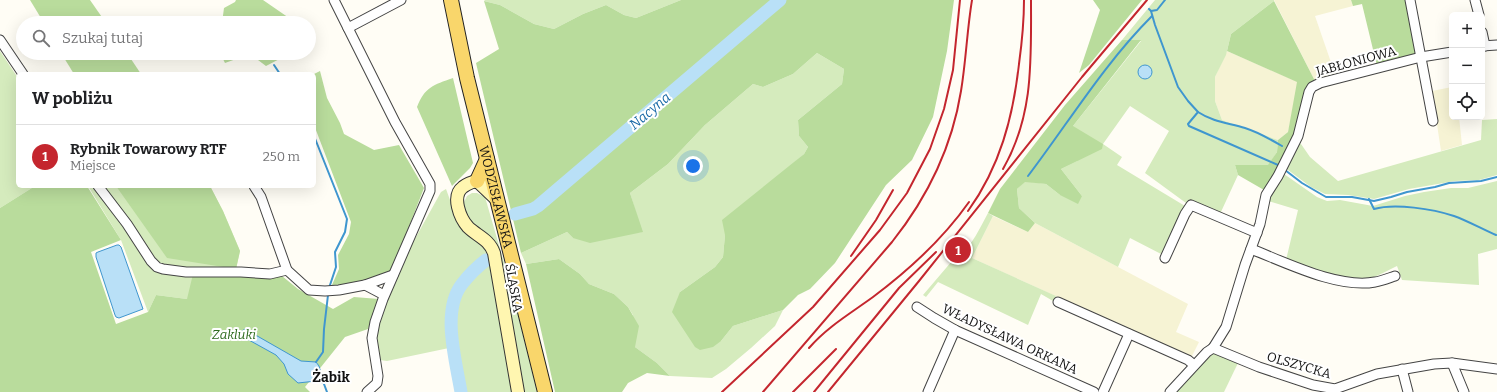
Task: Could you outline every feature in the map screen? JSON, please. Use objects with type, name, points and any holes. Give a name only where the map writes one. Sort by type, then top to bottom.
[{"type":"main road","name":"WODZISŁAWSKA","points":[[451,0],[467,78],[545,392]]},
{"type":"main road","points":[[477,181],[487,159]]},
{"type":"street","points":[[334,0],[395,122],[430,184],[430,191],[384,296],[375,322],[372,338],[378,376],[377,383],[367,392]]},
{"type":"street","points":[[348,28],[401,0]]},
{"type":"street","points":[[1410,0],[1433,121]]},
{"type":"street","points":[[1475,0],[1477,12]]},
{"type":"street","points":[[0,40],[22,72]]},
{"type":"street","points":[[1485,46],[1497,46]]},
{"type":"street","name":"JABŁONIOWA","points":[[1170,392],[1194,365],[1213,348],[1226,327],[1257,233],[1266,195],[1278,176],[1298,136],[1309,92],[1312,87],[1326,81],[1421,57],[1449,52]]},
{"type":"street","name":"ŚLĄSKA","points":[[492,176],[465,185],[460,189],[457,195],[457,203],[465,223],[488,242],[493,251],[518,392]]},
{"type":"street","points":[[477,181],[498,201]]},
{"type":"street","points":[[100,188],[127,224],[151,261],[157,267],[186,272],[270,274],[287,270]]},
{"type":"street","points":[[255,188],[261,197],[287,270],[309,290],[339,290],[365,285],[393,275]]},
{"type":"street","points":[[1165,258],[1185,214],[1191,205],[1257,233]]},
{"type":"street","points":[[1251,248],[1317,275],[1355,283],[1374,282],[1395,276]]},
{"type":"street","points":[[365,285],[384,296]]},
{"type":"street","points":[[1058,302],[1188,360],[1194,365]]},
{"type":"street","name":"WŁADYSŁAWA ORKANA","points":[[917,307],[955,330],[1094,392]]},
{"type":"street","points":[[928,392],[955,330]]},
{"type":"street","points":[[1103,392],[1129,334]]},
{"type":"street","name":"OLSZYCKA","points":[[1213,348],[1259,367],[1306,383],[1335,389],[1377,374],[1434,364],[1452,363],[1497,369]]},
{"type":"street","points":[[1452,363],[1464,392]]},
{"type":"street","points":[[1402,369],[1408,392]]},
{"type":"shaded area","points":[[1274,0],[1351,0],[1353,6],[1315,16],[1335,74],[1315,81]]},
{"type":"shaded area","points":[[1227,51],[1298,82],[1288,132],[1278,140],[1222,120],[1215,101],[1215,77]]},
{"type":"shaded area","points":[[1449,88],[1449,120],[1459,120],[1462,145],[1441,151],[1432,91]]},
{"type":"shaded area","points":[[993,216],[1028,232],[1035,223],[1188,304],[1176,332],[1199,342],[1191,358],[972,258]]},
{"type":"green space","points":[[30,0],[90,0],[101,16],[40,16]]},
{"type":"green space","points":[[236,0],[263,0],[286,16],[223,16],[224,8]]},
{"type":"green space","points":[[681,0],[636,18],[624,15],[606,5],[583,14],[554,29],[534,24],[500,5],[484,1]]},
{"type":"green space","points":[[681,0],[954,0],[947,51],[933,117],[912,160],[886,185],[835,263],[810,289],[798,295],[783,310],[733,326],[721,341],[713,347],[700,350],[695,347],[672,312],[680,292],[715,267],[723,257],[725,235],[722,220],[804,154],[808,147],[799,136],[798,120],[842,84],[844,69],[817,53],[793,74],[763,87],[753,84],[705,125],[668,164],[630,193],[643,232],[590,243],[573,238],[567,232],[521,253],[476,63],[499,49],[484,1],[500,5],[534,24],[554,29],[583,14],[606,5],[624,15],[636,18]]},
{"type":"green space","points":[[1093,0],[1142,0],[1089,65],[1079,73],[1100,10]]},
{"type":"green space","points":[[1155,0],[1274,0],[1231,34],[1226,55],[1215,77],[1215,101],[1222,120],[1278,140],[1277,152],[1268,166],[1235,165],[1238,175],[1220,214],[1186,203],[1145,173],[1169,131],[1130,106],[1103,144],[1122,157],[1117,165],[1185,206],[1163,255],[1130,238],[1118,267],[1035,223],[1019,208],[1017,189],[1025,181],[1046,184],[1060,195],[1082,196],[1061,169],[1077,161],[1073,126],[1141,41],[1122,40]]},
{"type":"green space","points":[[1351,0],[1407,0],[1417,54],[1377,66],[1362,4],[1353,6]]},
{"type":"green space","points":[[1274,1],[1315,81],[1281,165],[1264,190],[1238,175],[1235,165],[1268,165],[1277,152],[1278,140],[1288,132],[1297,82],[1227,51],[1231,34]]},
{"type":"green space","points":[[1122,40],[1141,40],[1073,126],[1103,144],[1102,149],[1061,169],[1082,196],[1078,204],[1060,195],[1046,184],[1025,182],[1017,189],[1019,208],[1035,223],[1028,232],[988,213],[1000,189],[1065,105]]},
{"type":"green space","points":[[0,51],[16,75],[16,188],[32,188],[0,208]]},
{"type":"green space","points":[[817,53],[844,69],[842,84],[798,120],[799,136],[808,147],[804,154],[788,168],[725,235],[723,257],[715,267],[680,292],[721,341],[733,326],[783,310],[775,326],[726,369],[712,378],[670,376],[657,363],[635,347],[633,315],[628,307],[614,294],[589,284],[580,274],[559,259],[526,264],[521,253],[567,232],[573,238],[642,232],[630,193],[668,164],[705,125],[753,84],[763,87],[793,74]]},
{"type":"green space","points":[[65,60],[132,60],[140,72],[73,72]]},
{"type":"green space","points":[[224,60],[233,60],[225,63]]},
{"type":"green space","points":[[258,60],[278,60],[266,66]]},
{"type":"green space","points":[[320,71],[327,98],[344,134],[374,150],[399,145],[424,188],[392,270],[378,276],[348,284],[332,285],[339,269],[338,255],[349,234],[351,222],[316,130],[316,73]]},
{"type":"green space","points":[[453,78],[473,163],[452,186],[417,107],[423,95],[430,88]]},
{"type":"green space","points":[[1497,119],[1497,175],[1479,180],[1455,181],[1409,189],[1374,199],[1348,195],[1325,194],[1311,187],[1284,167],[1298,143],[1301,144],[1310,157],[1338,181],[1481,140],[1482,120]]},
{"type":"green space","points":[[1284,174],[1317,197],[1327,201],[1340,200],[1373,206],[1424,192],[1451,188],[1468,188],[1497,181],[1497,249],[1478,254],[1479,285],[1402,280],[1397,266],[1371,278],[1352,279],[1328,274],[1286,260],[1298,210],[1268,201],[1272,191]]},
{"type":"green space","name":"Zakluki","points":[[32,188],[88,188],[121,240],[91,252],[116,324],[148,312],[156,295],[187,299],[193,274],[282,276],[298,289],[333,309],[354,297],[379,299],[368,329],[345,337],[305,387],[310,392],[0,392],[0,208]]},
{"type":"green space","points":[[89,188],[211,188],[223,211],[240,251],[236,269],[187,299],[156,295],[148,312],[121,240]]},
{"type":"green space","points":[[117,188],[211,188],[223,211],[240,251],[236,269],[167,258]]},
{"type":"green space","points":[[446,189],[458,222],[479,240],[488,252],[462,280],[450,296],[446,318],[449,348],[387,361],[380,360],[375,337],[401,264],[441,192]]},
{"type":"green space","points":[[472,193],[477,193],[485,197],[510,283],[537,392],[521,392],[496,244],[471,223],[465,212],[463,204],[467,196]]},
{"type":"green space","points":[[988,213],[993,216],[972,258],[1056,296],[1053,301],[1041,294],[1028,325],[938,282],[926,297],[923,295],[952,261],[964,252]]},
{"type":"green space","points":[[559,259],[580,274],[589,284],[614,294],[628,307],[639,326],[635,347],[657,363],[670,376],[647,373],[628,383],[622,392],[555,392],[526,264]]},
{"type":"green space","points":[[489,260],[513,392],[458,392],[448,332],[449,318],[463,285],[465,286]]},
{"type":"green space","points":[[1211,352],[1238,363],[1224,392],[1174,392]]},
{"type":"water","points":[[1142,65],[1148,65],[1152,69],[1152,75],[1148,79],[1142,79],[1138,75],[1138,69]]},
{"type":"water","points":[[117,245],[121,247],[143,309],[119,318],[115,315],[96,257],[96,253]]},
{"type":"water","points":[[245,329],[301,361],[316,362],[319,366],[324,384],[316,381],[298,383],[288,374],[284,364],[276,355],[238,334]]},
{"type":"waterway","name":"Nacyna","points":[[515,214],[538,206],[780,0]]},
{"type":"waterway","points":[[1149,9],[1151,11],[1157,10],[1165,0]]},
{"type":"waterway","points":[[1151,11],[1178,87],[1198,112],[1188,124],[1189,126],[1278,165]]},
{"type":"waterway","points":[[1028,176],[1102,73],[1152,16]]},
{"type":"waterway","points":[[274,65],[279,72]]},
{"type":"waterway","points":[[1198,112],[1215,120],[1255,132],[1282,146]]},
{"type":"waterway","points":[[316,141],[347,219],[345,232],[335,252],[336,267],[329,288]]},
{"type":"waterway","points":[[1285,170],[1302,183],[1326,197],[1352,197],[1374,201],[1449,183],[1481,181],[1497,177]]},
{"type":"waterway","points":[[1369,199],[1374,209],[1383,207],[1403,207],[1436,211],[1459,218],[1496,235]]},
{"type":"waterway","name":"Nacyna","points":[[461,392],[452,336],[452,308],[456,295],[462,284],[473,271],[486,260]]},
{"type":"waterway","points":[[316,362],[323,352],[328,295]]},
{"type":"waterway","points":[[324,384],[327,392]]},
{"type":"railway","points":[[722,392],[813,307],[880,230],[907,193],[930,149],[944,109],[953,70],[960,0]]},
{"type":"railway","points":[[763,392],[892,242],[905,225],[927,190],[944,152],[957,112],[963,80],[972,0]]},
{"type":"railway","points":[[968,211],[989,177],[997,159],[1009,122],[1020,56],[1024,0]]},
{"type":"railway","points":[[1003,169],[1013,149],[1020,128],[1029,87],[1031,0]]},
{"type":"railway","points":[[828,392],[1082,77],[1147,0]]},
{"type":"railway","points":[[851,256],[876,220],[893,190]]},
{"type":"railway","points":[[809,348],[831,327],[900,276],[937,241],[969,202]]},
{"type":"railway","points":[[814,392],[899,288],[936,252]]},
{"type":"railway","points":[[793,392],[836,349]]},
{"type":"place","name":"Rybnik Towarowy RTF","points":[[958,250]]},
{"type":"district","name":"Żabik","points":[[331,377]]}]
